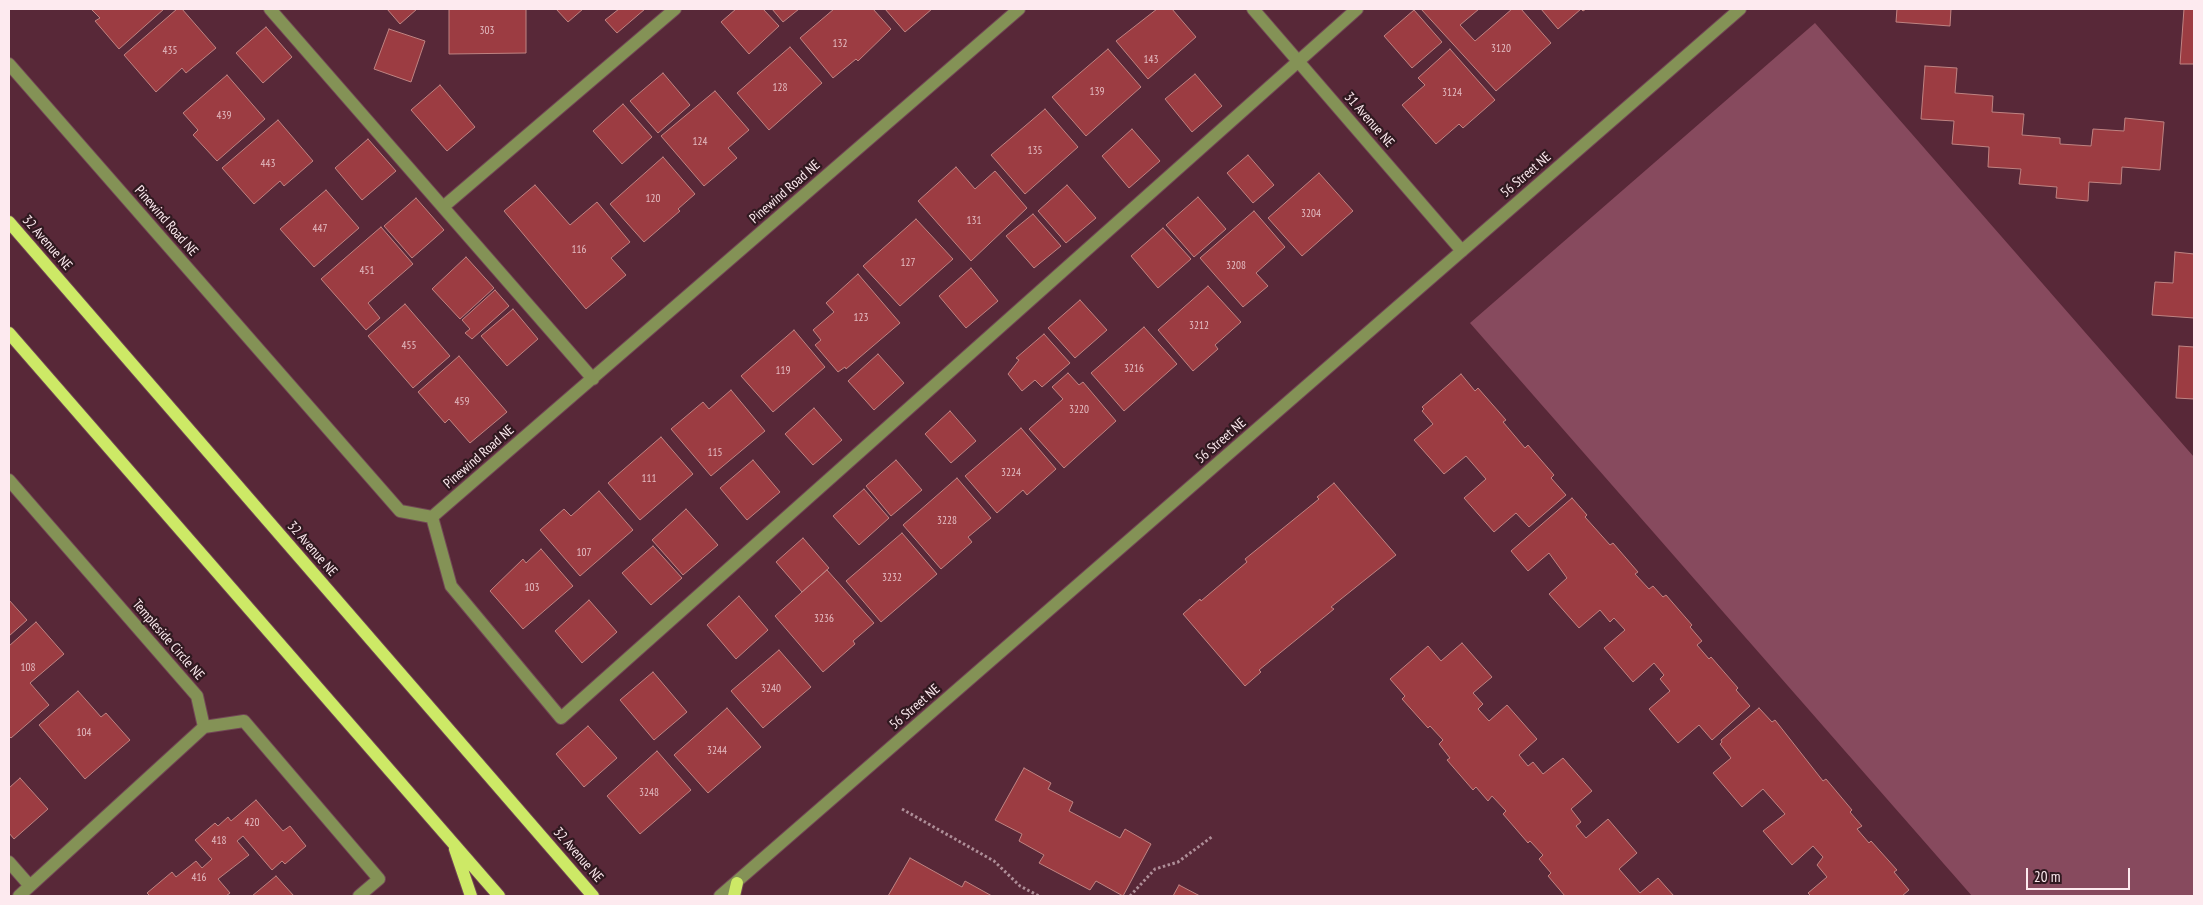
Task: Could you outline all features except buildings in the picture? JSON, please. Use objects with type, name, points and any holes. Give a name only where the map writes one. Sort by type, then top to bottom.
[{"type":"main road","name":"32 Avenue NE","points":[[9,222],[593,896]]},
{"type":"main road","points":[[9,333],[499,896]]},
{"type":"main road","points":[[454,845],[471,896]]},
{"type":"main road","points":[[734,896],[737,882]]},
{"type":"street","points":[[270,9],[593,378]]},
{"type":"street","points":[[443,207],[675,9]]},
{"type":"street","name":"Pinewind Road NE","points":[[9,64],[400,511],[432,517],[1019,9]]},
{"type":"street","name":"31 Avenue NE","points":[[1252,9],[1462,251]]},
{"type":"street","points":[[432,517],[451,586],[561,718],[1297,60],[1357,9]]},
{"type":"street","name":"56 Street NE","points":[[720,896],[1740,9]]},
{"type":"street","name":"Templeside Circle NE","points":[[9,480],[197,696],[204,727]]},
{"type":"street","points":[[19,896],[204,727],[244,721],[379,879],[359,896]]},
{"type":"street","points":[[9,862],[30,886]]},
{"type":"path","points":[[902,808],[994,861],[1020,886],[1039,896]]},
{"type":"path","points":[[1130,896],[1155,869],[1178,862],[1213,836]]},
{"type":"shaded area","points":[[1815,23],[2194,457],[2194,896],[1972,896],[1470,323]]}]
